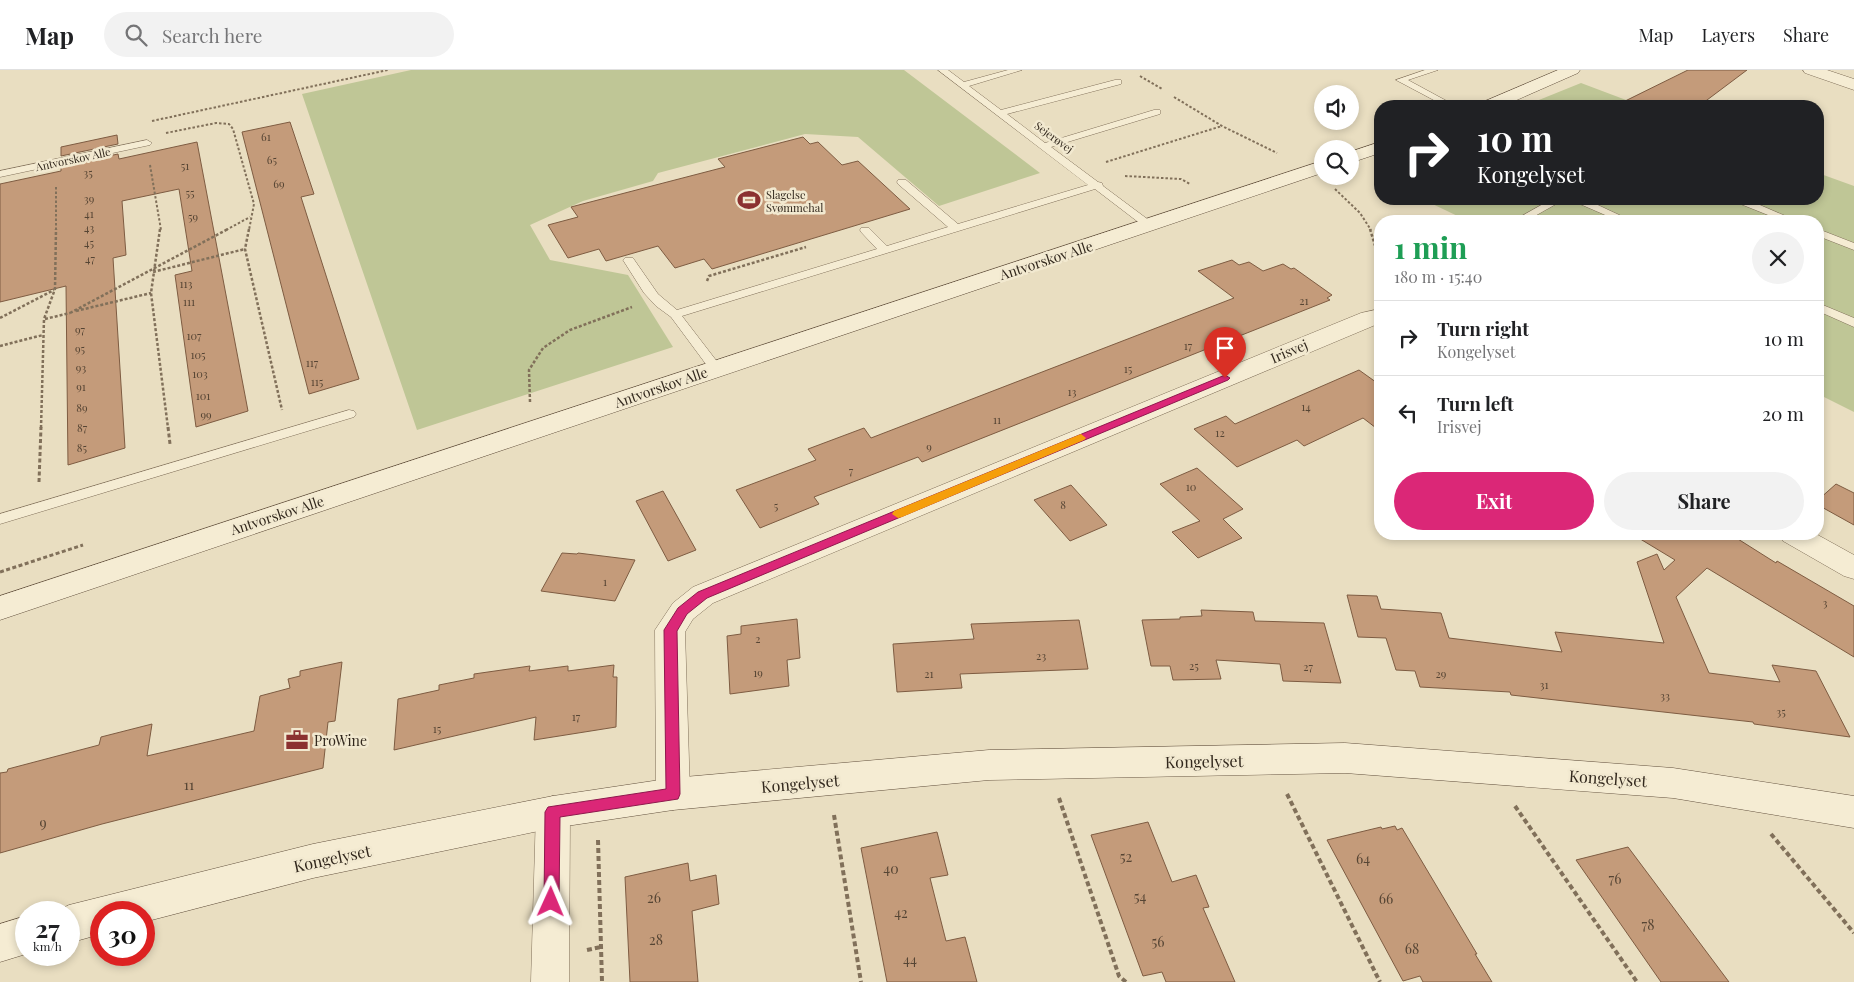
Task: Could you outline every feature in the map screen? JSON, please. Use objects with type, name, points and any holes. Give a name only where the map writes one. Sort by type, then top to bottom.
[{"type":"street","points":[[1811,70],[1854,85]]},
{"type":"street","points":[[1502,100],[1565,71]]},
{"type":"street","points":[[1359,155],[1374,149]]},
{"type":"street","name":"Antvorskov Alle","points":[[0,608],[1314,170]]},
{"type":"street","name":"Irisvej","points":[[673,794],[670,630],[683,611],[702,595],[1374,318]]},
{"type":"street","points":[[1804,540],[1854,568]]},
{"type":"street","name":"Kongelyset","points":[[155,901],[312,861],[553,812],[673,794],[989,765],[1345,758],[1673,782],[1854,812]]},
{"type":"street","points":[[550,982],[553,812]]},
{"type":"street","points":[[0,943],[15,938]]},
{"type":"lane","name":"Sejerøvej","points":[[942,70],[1098,185],[1150,226]]},
{"type":"lane","points":[[962,85],[1018,70]]},
{"type":"lane","points":[[1434,70],[1400,80],[1440,100]]},
{"type":"lane","points":[[1001,114],[1118,82]]},
{"type":"lane","points":[[1045,146],[1157,112]]},
{"type":"lane","name":"Antvorskov Alle","points":[[0,174],[147,143]]},
{"type":"lane","points":[[902,182],[956,228]]},
{"type":"lane","points":[[675,314],[1098,185]]},
{"type":"lane","points":[[1529,215],[1549,205]]},
{"type":"lane","points":[[1591,205],[1613,215]]},
{"type":"lane","points":[[1752,205],[1777,215]]},
{"type":"lane","points":[[865,230],[885,250]]},
{"type":"lane","points":[[1824,234],[1854,247]]},
{"type":"lane","points":[[629,260],[654,298],[662,306],[675,314],[716,368]]},
{"type":"lane","points":[[1824,310],[1854,323]]},
{"type":"lane","points":[[0,519],[350,414]]},
{"type":"path","points":[[150,121],[388,70]]},
{"type":"path","points":[[1136,73],[1164,90]]},
{"type":"path","points":[[1172,95],[1222,126],[1277,153]]},
{"type":"path","points":[[174,467],[151,293],[160,232],[147,143],[149,137],[216,123],[229,124],[233,129],[254,204],[245,249],[287,432]]},
{"type":"path","points":[[39,508],[44,319],[55,290],[55,162]]},
{"type":"path","points":[[1117,175],[1133,178],[1181,179],[1194,187]]},
{"type":"path","points":[[1335,189],[1358,208],[1371,226],[1374,236]]},
{"type":"path","points":[[70,313],[250,217]]},
{"type":"path","points":[[153,270],[245,249]]},
{"type":"path","points":[[0,318],[55,290]]},
{"type":"path","points":[[44,319],[151,293]]},
{"type":"path","points":[[0,346],[43,335]]},
{"type":"path","points":[[1270,760],[1380,982]]},
{"type":"path","points":[[1047,764],[1119,976],[1126,982]]},
{"type":"path","points":[[1489,769],[1637,982]]},
{"type":"path","points":[[828,780],[860,982]]},
{"type":"path","points":[[1736,793],[1854,933]]},
{"type":"path","points":[[598,805],[602,982]]},
{"type":"green space","points":[[411,70],[904,70],[1040,173],[939,206],[858,137],[805,134],[658,173],[653,181],[583,201],[530,225],[550,260],[628,275],[673,347],[417,430],[302,94]]},
{"type":"green space","points":[[1581,83],[1626,100],[1539,100]]},
{"type":"green space","points":[[1824,175],[1854,186],[1854,412],[1824,397],[1824,215],[1455,215],[1435,205],[1824,205]]},
{"type":"building","points":[[1688,70],[1747,70],[1707,100],[1627,100]]},
{"type":"building","points":[[290,122],[314,194],[301,197],[359,379],[309,394],[242,132]]},
{"type":"building","points":[[117,135],[118,144],[61,156],[61,147]]},
{"type":"building","name":"Slagelse Svømmehal","points":[[803,137],[810,144],[818,142],[842,165],[858,161],[910,209],[712,269],[704,259],[675,268],[658,246],[606,261],[599,249],[568,258],[548,225],[578,217],[571,207],[725,167],[718,159]]},
{"type":"building","points":[[197,142],[248,411],[196,427],[175,275],[192,271],[179,189],[122,201],[126,255],[113,258],[125,448],[68,465],[66,286],[0,302],[0,184],[61,171],[61,166],[118,154],[119,159]]},
{"type":"building","points":[[1232,260],[1239,265],[1249,262],[1263,271],[1283,264],[1291,269],[1294,268],[1332,295],[1327,298],[1330,300],[922,462],[918,457],[814,497],[819,504],[760,528],[736,490],[816,460],[808,449],[864,428],[871,438],[1234,298],[1198,271]]},
{"type":"building","points":[[1359,370],[1374,381],[1374,426],[1363,418],[1304,446],[1297,440],[1237,467],[1194,429],[1226,416],[1235,424]]},
{"type":"building","points":[[1197,468],[1243,509],[1223,519],[1242,538],[1198,558],[1172,532],[1200,521],[1160,484]]},
{"type":"building","points":[[1836,484],[1854,493],[1854,525],[1824,508],[1824,495]]},
{"type":"building","points":[[1071,485],[1107,525],[1070,541],[1034,500]]},
{"type":"building","points":[[663,491],[696,550],[668,561],[636,501]]},
{"type":"building","points":[[1642,540],[1740,540],[1776,563],[1777,561],[1854,606],[1854,657],[1707,568],[1676,597],[1709,673],[1780,682],[1772,665],[1816,671],[1850,737],[1754,724],[1753,722],[1511,695],[1510,692],[1420,687],[1415,671],[1396,670],[1386,638],[1358,637],[1347,595],[1377,596],[1381,609],[1441,613],[1449,638],[1562,652],[1555,632],[1664,643],[1637,562],[1657,554],[1664,570],[1675,560]]},
{"type":"building","points":[[562,553],[578,553],[635,560],[615,601],[541,591]]},
{"type":"building","points":[[1201,610],[1253,612],[1255,621],[1324,623],[1341,683],[1283,681],[1280,664],[1216,660],[1221,679],[1173,680],[1170,666],[1151,666],[1142,620],[1180,619],[1180,617],[1202,616]]},
{"type":"building","points":[[797,619],[800,658],[787,660],[789,686],[730,694],[727,636],[741,634],[741,626]]},
{"type":"building","points":[[1079,620],[1088,669],[960,674],[962,688],[897,692],[893,644],[974,639],[971,624]]},
{"type":"building","points":[[342,662],[335,721],[328,722],[323,768],[102,824],[0,853],[0,773],[7,772],[8,769],[99,745],[101,737],[152,724],[147,756],[254,731],[260,696],[290,688],[288,679],[300,676],[300,671]]},
{"type":"building","points":[[614,665],[613,677],[617,677],[616,727],[534,740],[536,717],[394,750],[398,699],[439,690],[439,685],[474,678],[474,674],[530,666],[529,671],[568,666],[568,671]]},
{"type":"building","points":[[1148,822],[1172,882],[1196,875],[1209,907],[1203,908],[1235,982],[1166,982],[1162,972],[1143,976],[1091,835]]},
{"type":"building","points":[[1395,826],[1397,830],[1402,828],[1492,982],[1423,982],[1420,976],[1403,981],[1327,840],[1381,827],[1382,829]]},
{"type":"building","points":[[937,832],[948,875],[930,878],[946,941],[965,937],[977,982],[887,982],[861,848]]},
{"type":"building","points":[[1628,847],[1729,982],[1661,982],[1576,860]]},
{"type":"building","points":[[688,863],[690,881],[716,875],[719,904],[692,911],[698,982],[630,982],[625,877]]},
{"type":"slow traffic","points":[[898,514],[1081,438]]},
{"type":"place","name":"Slagelse Svømmehal","points":[[749,200]]},
{"type":"place","name":"ProWine","points":[[297,740]]},
{"type":"route","points":[[551,902],[553,812],[673,794],[670,630],[683,611],[702,595],[1225,378]]}]
